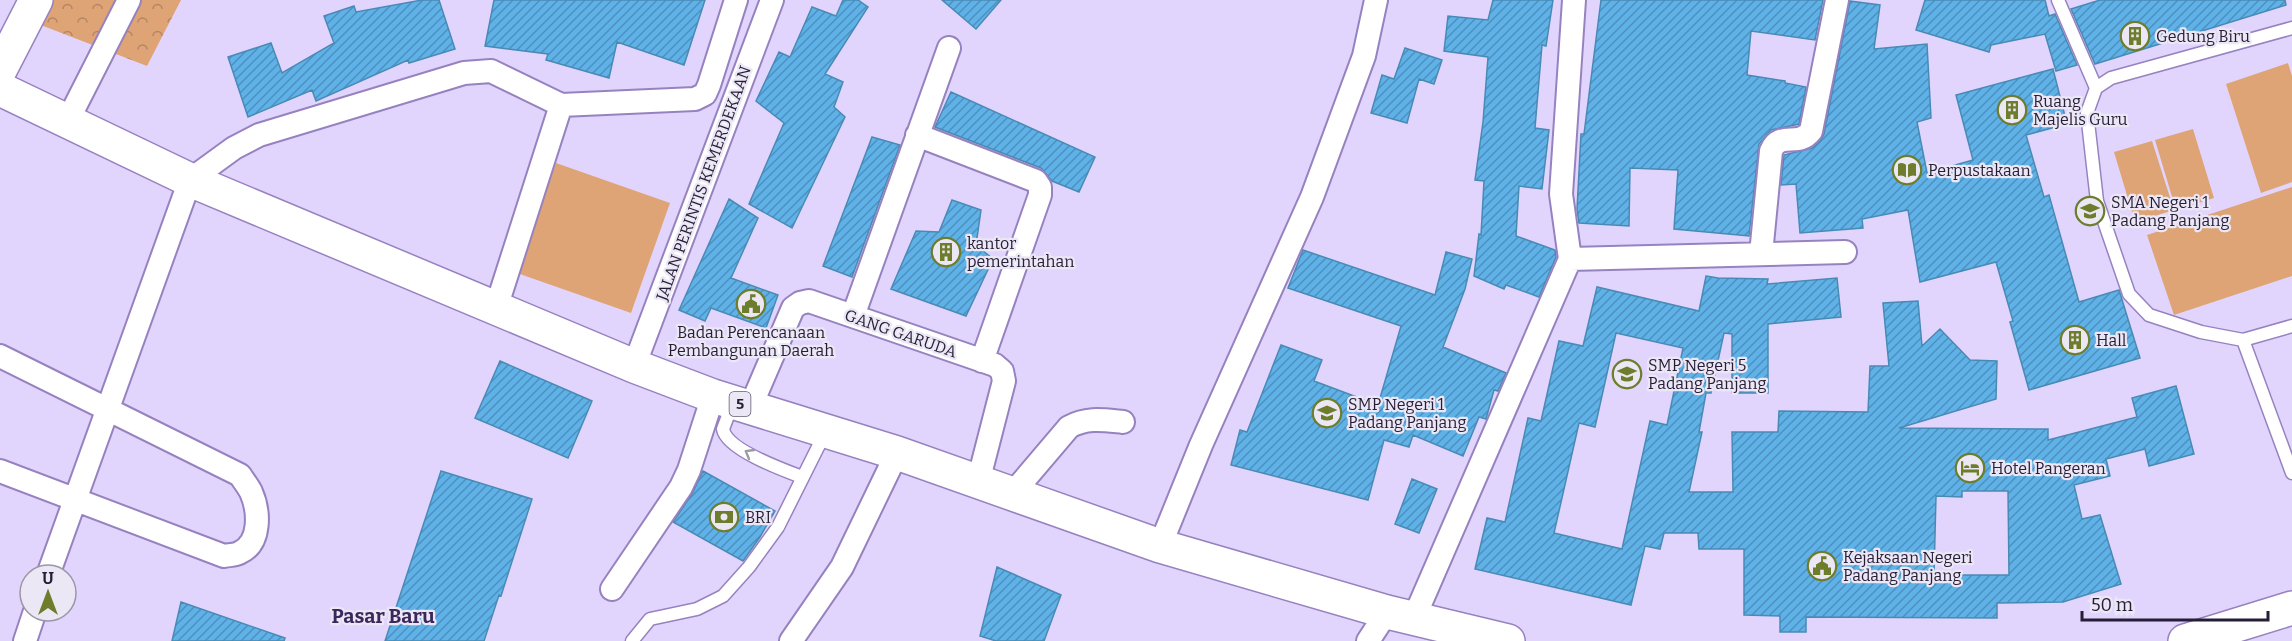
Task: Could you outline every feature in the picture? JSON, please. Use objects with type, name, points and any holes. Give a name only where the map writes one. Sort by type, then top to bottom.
[{"type":"main road","points":[[0,70],[36,0]]},
{"type":"main road","name":"5","points":[[0,89],[190,180],[634,366],[732,402],[897,453],[1160,546],[1400,615],[1508,641]]},
{"type":"main road","points":[[2185,641],[2292,608]]},
{"type":"street","points":[[67,122],[129,0]]},
{"type":"street","points":[[52,563],[190,180],[234,148],[252,138],[464,73],[491,71],[561,105],[695,99],[705,94],[736,0]]},
{"type":"street","name":"JALAN PERINTIS KEMERDEKAAN","points":[[634,366],[772,0]]},
{"type":"street","points":[[1160,546],[1201,445],[1312,196],[1364,56],[1376,0]]},
{"type":"street","points":[[1368,641],[1400,615],[1570,259],[1562,194],[1574,0]]},
{"type":"street","points":[[1761,254],[1771,151],[1775,143],[1780,140],[1800,139],[1806,137],[1811,131],[1837,0]]},
{"type":"street","points":[[853,316],[949,48]]},
{"type":"street","points":[[496,308],[561,105]]},
{"type":"street","points":[[917,135],[1036,181],[1040,187],[1040,195],[982,361]]},
{"type":"street","points":[[1570,259],[1845,252]]},
{"type":"street","name":"GANG GARUDA","points":[[612,589],[681,487],[689,470],[793,308],[800,303],[809,301],[995,365],[1002,371],[1004,381],[978,482]]},
{"type":"street","points":[[0,356],[240,475],[250,490],[256,510],[257,526],[250,543],[240,553],[224,556],[0,471]]},
{"type":"street","points":[[1012,494],[1069,427],[1079,421],[1094,419],[1123,422]]},
{"type":"street","points":[[791,641],[842,567],[897,453]]},
{"type":"street","points":[[25,641],[31,623]]},
{"type":"lane","points":[[2058,0],[2096,87]]},
{"type":"lane","points":[[2292,28],[2110,78],[2096,87],[2086,113],[2097,201],[2129,294],[2150,315],[2201,332],[2244,340],[2292,326]]},
{"type":"lane","points":[[2244,340],[2292,473]]},
{"type":"lane","points":[[732,402],[723,429],[729,441],[773,466],[802,477]]},
{"type":"lane","points":[[632,641],[650,619],[697,609],[723,596],[749,567],[778,527],[826,431]]},
{"type":"green space","points":[[51,0],[181,0],[147,66],[38,24]]},
{"type":"green space","points":[[2288,63],[2292,76],[2292,182],[2261,193],[2226,84]]},
{"type":"green space","points":[[2193,129],[2214,198],[2176,210],[2155,140]]},
{"type":"green space","points":[[2152,141],[2174,210],[2135,222],[2114,152]]},
{"type":"green space","points":[[556,163],[670,203],[631,313],[517,273]]},
{"type":"green space","points":[[2292,187],[2292,276],[2174,315],[2147,235]]},
{"type":"building","points":[[422,0],[439,0],[455,49],[409,63],[408,60],[316,101],[312,90],[248,117],[228,57],[271,43],[282,73],[334,43],[324,16],[354,6],[356,12]]},
{"type":"building","points":[[494,0],[705,0],[684,65],[617,42],[609,78],[546,60],[548,54],[485,46]]},
{"type":"building","points":[[843,0],[858,0],[868,7],[825,74],[843,82],[834,107],[845,117],[792,228],[749,204],[784,123],[756,101],[779,52],[790,57],[812,7],[836,16]]},
{"type":"building","points":[[942,0],[1001,0],[976,29]]},
{"type":"building","points":[[1493,0],[1553,0],[1546,46],[1542,45],[1535,128],[1549,130],[1542,189],[1519,186],[1516,236],[1555,250],[1556,257],[1539,297],[1506,285],[1504,289],[1474,276],[1479,234],[1481,235],[1484,181],[1475,180],[1483,122],[1488,57],[1444,51],[1448,16],[1488,20]]},
{"type":"building","points":[[1601,0],[1823,0],[1815,40],[1751,31],[1747,75],[1806,87],[1799,124],[1771,130],[1759,144],[1749,236],[1674,229],[1678,170],[1630,168],[1629,226],[1579,223],[1577,209],[1581,134],[1584,134]]},
{"type":"building","points":[[1925,0],[2045,0],[2049,16],[2055,14],[2077,65],[2056,71],[2045,34],[1991,45],[1989,52],[1916,30]]},
{"type":"building","name":"Gedung Biru","points":[[2100,0],[2285,0],[2286,5],[2095,64],[2071,9]]},
{"type":"building","points":[[1850,1],[1880,5],[1874,49],[1927,44],[1931,118],[1917,122],[1927,173],[1973,160],[1956,95],[2053,69],[2067,124],[2026,135],[2044,197],[2049,195],[2079,302],[2119,290],[2140,358],[2029,390],[1996,262],[1920,282],[1908,210],[1862,219],[1863,228],[1800,233],[1796,184],[1781,185],[1784,155],[1812,148],[1824,134]]},
{"type":"building","points":[[1405,48],[1442,60],[1434,84],[1419,79],[1407,123],[1371,113],[1382,75],[1394,79]]},
{"type":"building","points":[[951,92],[1095,157],[1079,192],[1052,181],[1041,168],[935,127]]},
{"type":"building","points":[[872,137],[900,145],[852,277],[823,266]]},
{"type":"building","points":[[729,199],[758,218],[731,278],[778,295],[766,328],[711,308],[705,321],[679,310]]},
{"type":"building","name":"kantor pemerintahan","points":[[952,200],[981,210],[976,245],[993,259],[966,316],[891,289],[916,231],[939,232]]},
{"type":"building","points":[[1303,250],[1435,295],[1446,252],[1472,259],[1465,289],[1443,347],[1506,373],[1498,391],[1494,390],[1486,419],[1479,417],[1463,456],[1413,435],[1409,447],[1384,440],[1368,500],[1231,465],[1240,430],[1247,432],[1281,345],[1322,360],[1314,381],[1378,405],[1401,326],[1288,288]]},
{"type":"building","points":[[1706,276],[1768,279],[1767,284],[1837,278],[1841,317],[1768,324],[1768,393],[1732,393],[1732,334],[1724,333],[1711,393],[1706,393],[1699,432],[1702,432],[1689,492],[1733,492],[1732,432],[1778,432],[1779,411],[1868,412],[1870,366],[1889,366],[1883,303],[1918,301],[1922,346],[1940,329],[1970,360],[1997,361],[1996,399],[1899,428],[2048,429],[2048,440],[2137,417],[2132,398],[2176,386],[2194,454],[2149,466],[2145,449],[2106,459],[2110,476],[2074,485],[2082,519],[2100,515],[2121,584],[2063,602],[1997,603],[1997,618],[1806,617],[1806,632],[1780,632],[1780,616],[1744,615],[1744,549],[1699,549],[1698,533],[1664,533],[1660,549],[1645,546],[1631,605],[1475,569],[1487,518],[1505,522],[1528,418],[1541,421],[1559,341],[1583,346],[1597,287],[1699,311]],"holes":[[[1616,333],[1683,348],[1667,425],[1650,421],[1622,549],[1554,533],[1579,423],[1595,427]],[[1962,491],[2008,491],[2009,575],[1934,575],[1936,496],[1962,497]]]},
{"type":"building","points":[[500,361],[592,401],[568,458],[475,418]]},
{"type":"building","points":[[441,471],[532,499],[501,596],[499,595],[484,641],[385,641]]},
{"type":"building","name":"BRI","points":[[703,471],[775,511],[743,561],[673,522],[692,494]]},
{"type":"building","points":[[1412,479],[1437,489],[1419,533],[1395,524]]},
{"type":"building","points":[[997,567],[1061,595],[1044,641],[996,641],[980,636]]},
{"type":"building","points":[[181,602],[285,638],[284,641],[172,641]]},
{"type":"place","name":"Gedung Biru","points":[[2135,36]]},
{"type":"place","name":"Ruang Majelis Guru","points":[[2012,110]]},
{"type":"place","name":"Perpustakaan","points":[[1907,170]]},
{"type":"place","name":"SMA Negeri 1 Padang Panjang","points":[[2090,211]]},
{"type":"place","name":"kantor pemerintahan","points":[[946,252]]},
{"type":"place","name":"Badan Perencanaan Pembangunan Daerah","points":[[751,304]]},
{"type":"place","name":"Hall","points":[[2075,340]]},
{"type":"place","name":"SMP Negeri 5 Padang Panjang","points":[[1627,374]]},
{"type":"place","name":"SMP Negeri 1 Padang Panjang","points":[[1327,413]]},
{"type":"place","name":"Hotel Pangeran","points":[[1970,468]]},
{"type":"place","name":"BRI","points":[[724,517]]},
{"type":"place","name":"Kejaksaan Negeri Padang Panjang","points":[[1822,566]]},
{"type":"district","name":"Pasar Baru","points":[[383,616]]}]
